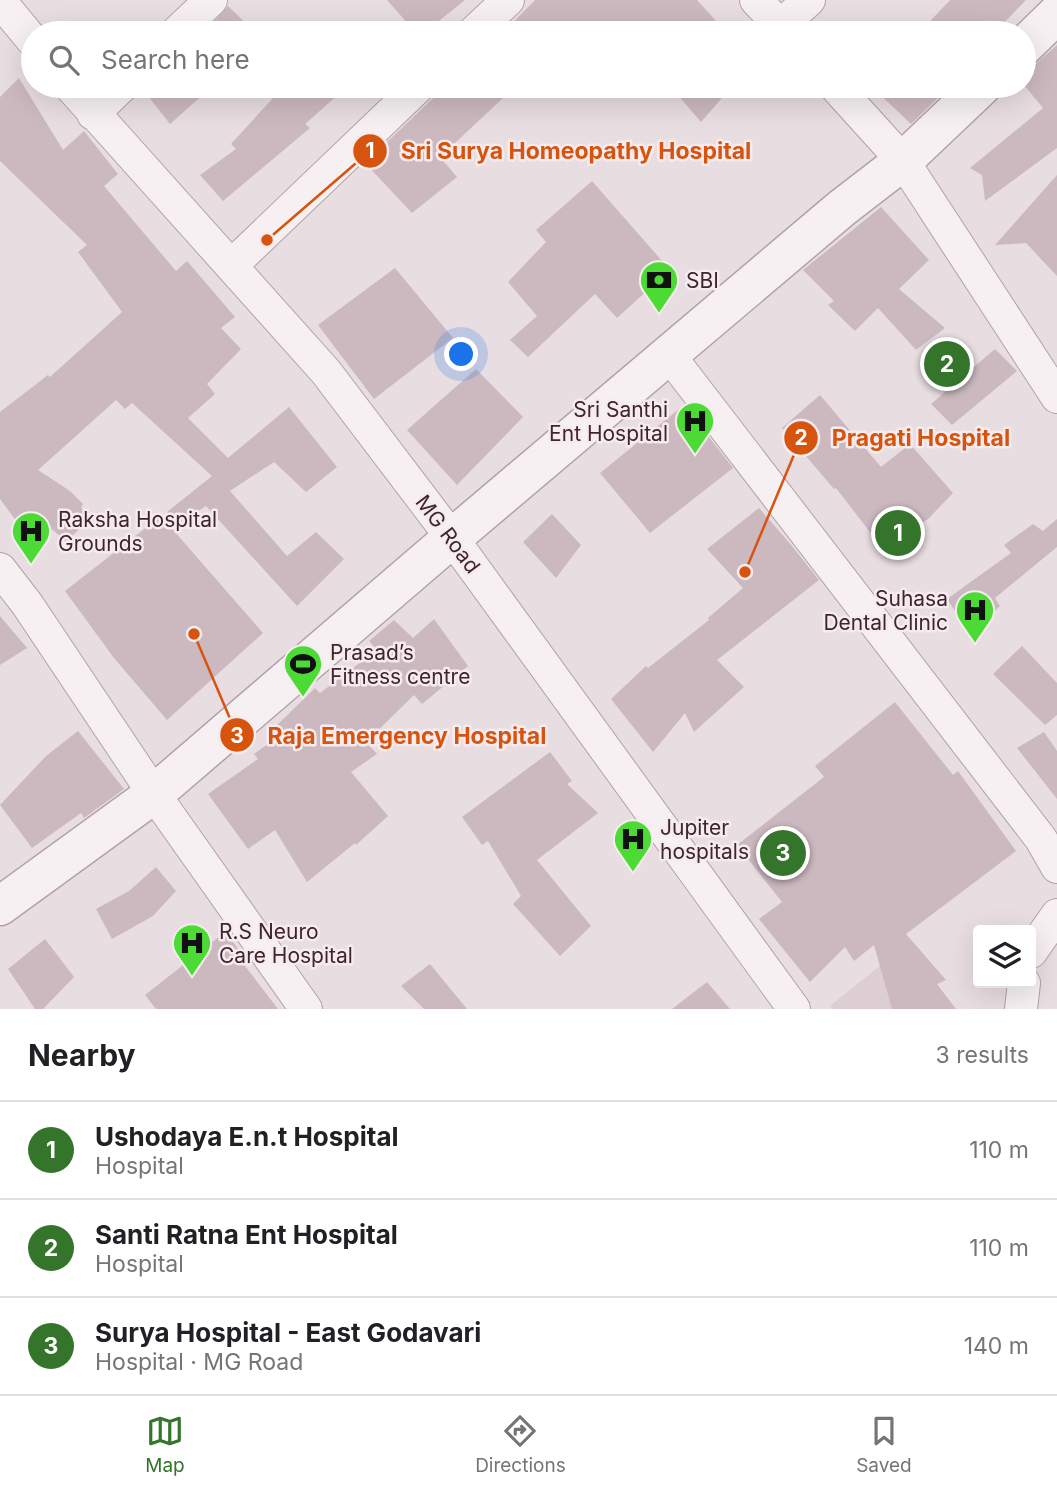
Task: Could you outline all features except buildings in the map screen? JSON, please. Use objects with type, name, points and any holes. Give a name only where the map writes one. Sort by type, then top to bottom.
[{"type":"street","points":[[189,21],[211,0]]},
{"type":"street","points":[[486,21],[508,0]]},
{"type":"street","points":[[756,0],[776,21]]},
{"type":"street","points":[[792,21],[809,0]]},
{"type":"street","points":[[0,1],[21,26]]},
{"type":"street","points":[[1036,34],[1057,14]]},
{"type":"street","name":"MG Road","points":[[80,98],[326,372],[452,538],[794,1009]]},
{"type":"street","points":[[93,114],[110,98]]},
{"type":"street","points":[[232,265],[406,98]]},
{"type":"street","points":[[846,98],[903,161],[1057,397]]},
{"type":"street","points":[[0,906],[154,794],[842,208],[903,161],[969,98]]},
{"type":"street","points":[[669,355],[1049,833],[1057,867]]},
{"type":"street","points":[[0,569],[27,604],[154,794],[306,1009]]},
{"type":"street","points":[[1036,945],[1057,915]]},
{"type":"street","points":[[1021,1009],[1023,988]]},
{"type":"shaded area","points":[[901,949],[944,1009],[833,1009],[830,1006]]},
{"type":"place","name":"Sri Surya Homeopathy Hospital","points":[[267,240]]},
{"type":"place","name":"SBI","points":[[659,314]]},
{"type":"place","name":"Santi Ratna Ent Hospital","points":[[947,364]]},
{"type":"place","name":"Sri Santhi Ent Hospital","points":[[695,455]]},
{"type":"place","name":"Ushodaya E.n.t Hospital","points":[[898,533]]},
{"type":"place","name":"Raksha Hospital Grounds","points":[[31,565]]},
{"type":"place","name":"Pragati Hospital","points":[[745,572]]},
{"type":"place","name":"Raja Emergency Hospital","points":[[194,634]]},
{"type":"place","name":"Suhasa Dental Clinic","points":[[975,644]]},
{"type":"place","name":"Prasad’s Fitness centre","points":[[303,698]]},
{"type":"place","name":"Surya Hospital - East Godavari","points":[[783,853]]},
{"type":"place","name":"Jupiter hospitals","points":[[633,873]]},
{"type":"place","name":"R.S Neuro Care Hospital","points":[[192,977]]}]
